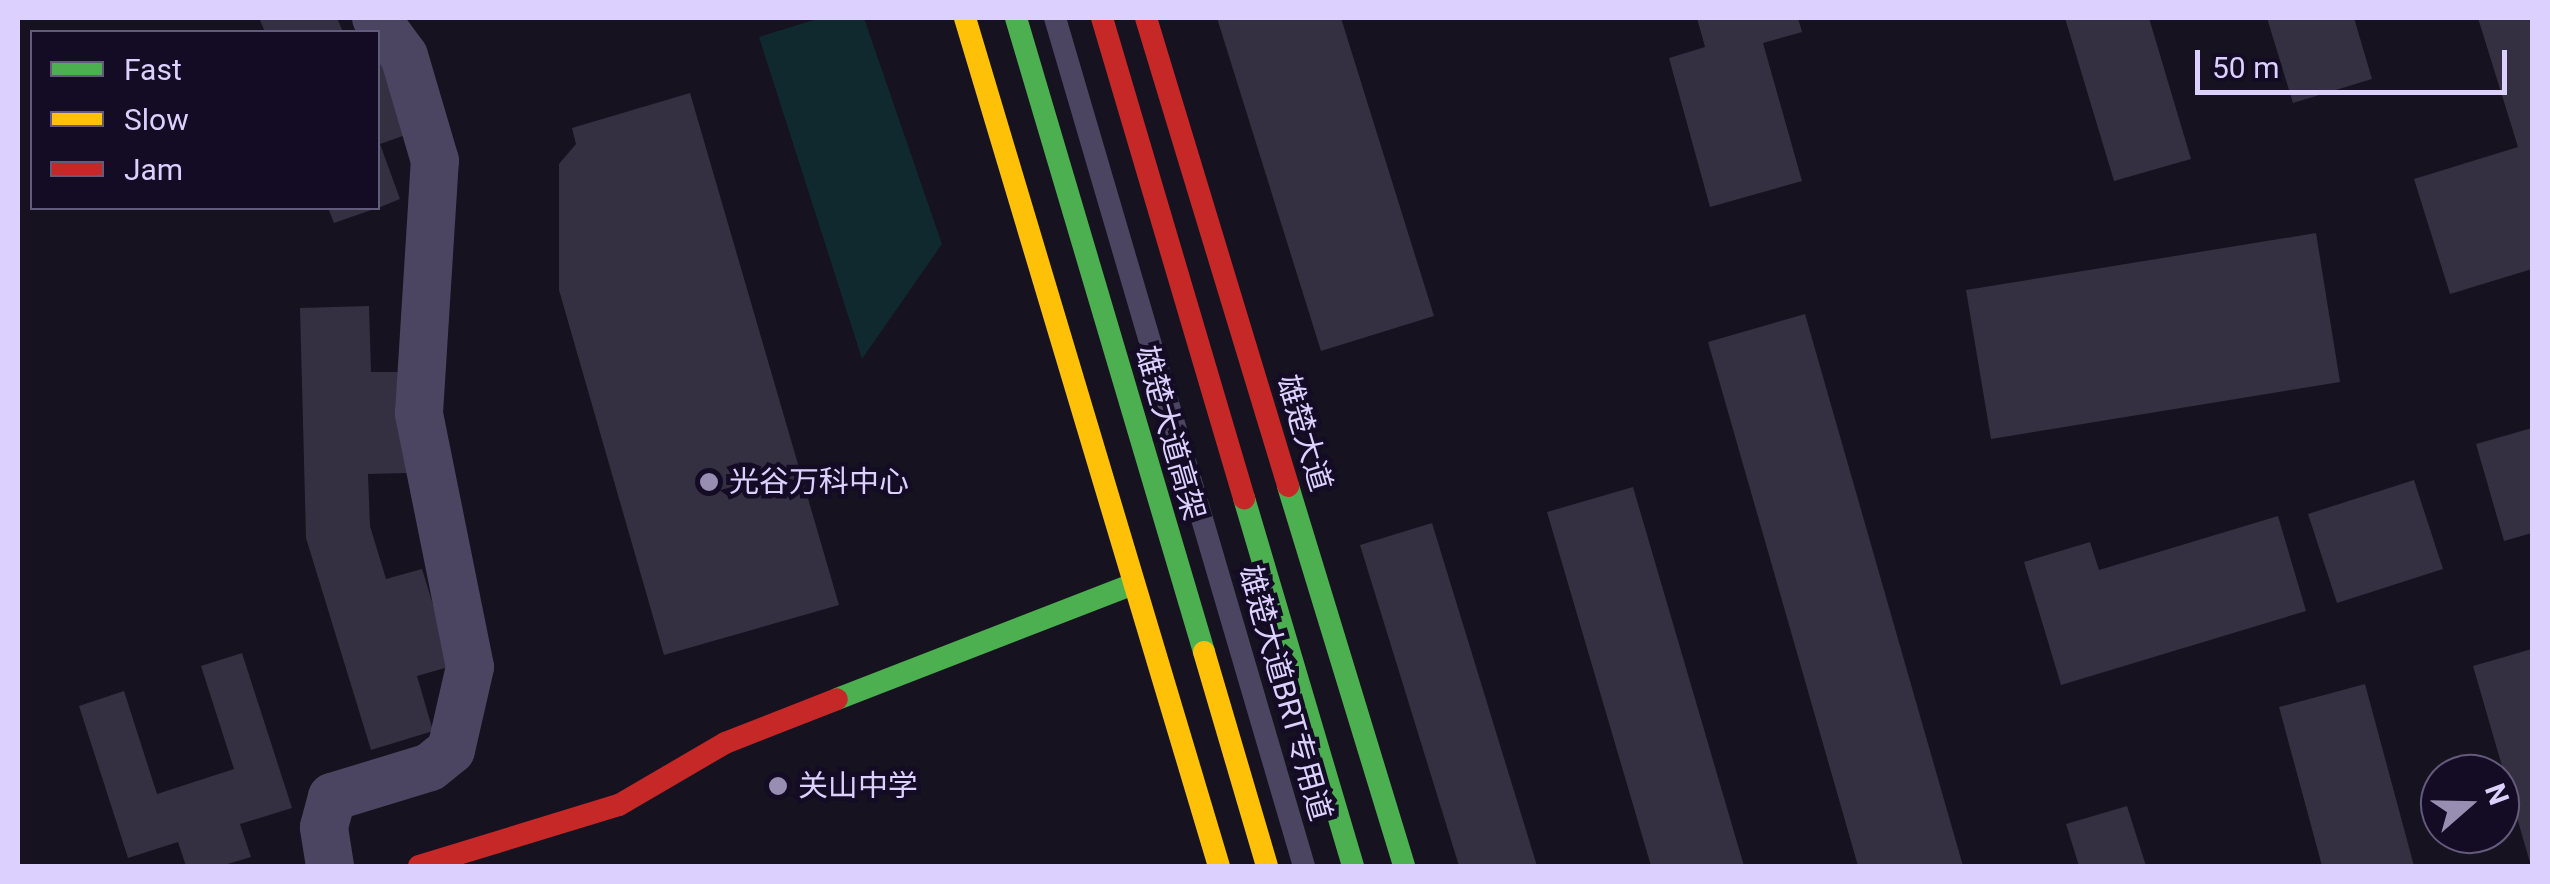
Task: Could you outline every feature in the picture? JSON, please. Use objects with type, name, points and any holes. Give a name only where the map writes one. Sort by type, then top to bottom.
[{"type":"main road","points":[[964,18],[1219,866]]},
{"type":"main road","name":"雄楚大道高架","points":[[1016,18],[1267,866]]},
{"type":"main road","name":"雄楚大道高架","points":[[1102,18],[1353,866]]},
{"type":"main road","name":"雄楚大道","points":[[1146,18],[1404,866]]},
{"type":"main road","points":[[419,866],[620,805],[725,743],[1133,584]]},
{"type":"street","points":[[330,866],[324,827],[332,797],[430,767],[451,750],[470,667],[419,413],[435,160],[404,56],[376,18]]},
{"type":"lane","name":"雄楚大道BRT专用道","points":[[1055,18],[1304,866]]},
{"type":"lane","name":"雄楚大道BRT专用道","points":[[1080,18],[1328,866]]},
{"type":"green space","points":[[820,18],[864,18],[942,244],[862,359],[759,37]]},
{"type":"building","points":[[259,18],[337,18],[342,30],[264,30]]},
{"type":"building","points":[[1217,18],[1341,18],[1434,316],[1321,351]]},
{"type":"building","points":[[1697,18],[1798,18],[1802,32],[1763,43],[1802,181],[1710,207],[1669,58],[1705,47]]},
{"type":"building","points":[[2065,18],[2149,18],[2191,159],[2114,181]]},
{"type":"building","points":[[2267,18],[2354,18],[2372,79],[2293,103]]},
{"type":"building","points":[[2478,18],[2532,18],[2532,269],[2450,294],[2414,179],[2518,147]]},
{"type":"building","points":[[380,46],[414,132],[380,144]]},
{"type":"building","name":"光谷万科中心","points":[[690,93],[839,605],[664,655],[559,290],[559,164],[576,144],[572,128]]},
{"type":"building","points":[[380,144],[400,199],[380,207]]},
{"type":"building","points":[[329,210],[371,210],[334,223]]},
{"type":"building","points":[[2316,233],[2340,382],[1991,439],[1966,290]]},
{"type":"building","points":[[369,306],[371,372],[404,372],[407,473],[368,474],[370,526],[386,579],[422,569],[452,666],[417,676],[433,731],[371,750],[306,538],[300,308]]},
{"type":"building","points":[[1805,314],[1963,866],[1858,866],[1708,342]]},
{"type":"building","points":[[2532,428],[2532,533],[2504,541],[2476,444]]},
{"type":"building","points":[[2414,480],[2443,569],[2337,603],[2308,514]]},
{"type":"building","points":[[1633,487],[1744,866],[1651,866],[1547,512]]},
{"type":"building","points":[[2278,516],[2306,611],[2061,685],[2024,562],[2090,542],[2099,570]]},
{"type":"building","points":[[1432,523],[1537,866],[1459,866],[1360,545]]},
{"type":"building","points":[[2532,649],[2532,866],[2520,828],[2520,754],[2499,754],[2473,666]]},
{"type":"building","points":[[242,653],[292,808],[240,824],[251,857],[221,866],[186,866],[178,842],[128,858],[79,706],[124,691],[157,794],[234,769],[201,666]]},
{"type":"building","points":[[2365,684],[2414,866],[2322,866],[2279,707]]},
{"type":"building","points":[[2127,806],[2146,866],[2079,866],[2066,824]]},
{"type":"traffic: fast","points":[[1016,18],[1204,652]]},
{"type":"traffic: fast","points":[[1288,486],[1404,866]]},
{"type":"traffic: fast","points":[[1244,498],[1353,866]]},
{"type":"traffic: fast","points":[[837,699],[1133,584]]},
{"type":"traffic: slow","points":[[965,18],[1219,866]]},
{"type":"traffic: slow","points":[[1204,652],[1267,866]]},
{"type":"traffic: jam","points":[[1102,18],[1244,498]]},
{"type":"traffic: jam","points":[[1146,18],[1288,486]]},
{"type":"traffic: jam","points":[[419,866],[619,805],[725,743],[837,699]]},
{"type":"place","name":"光谷万科中心","points":[[709,482]]},
{"type":"place","name":"关山中学","points":[[778,786]]}]
